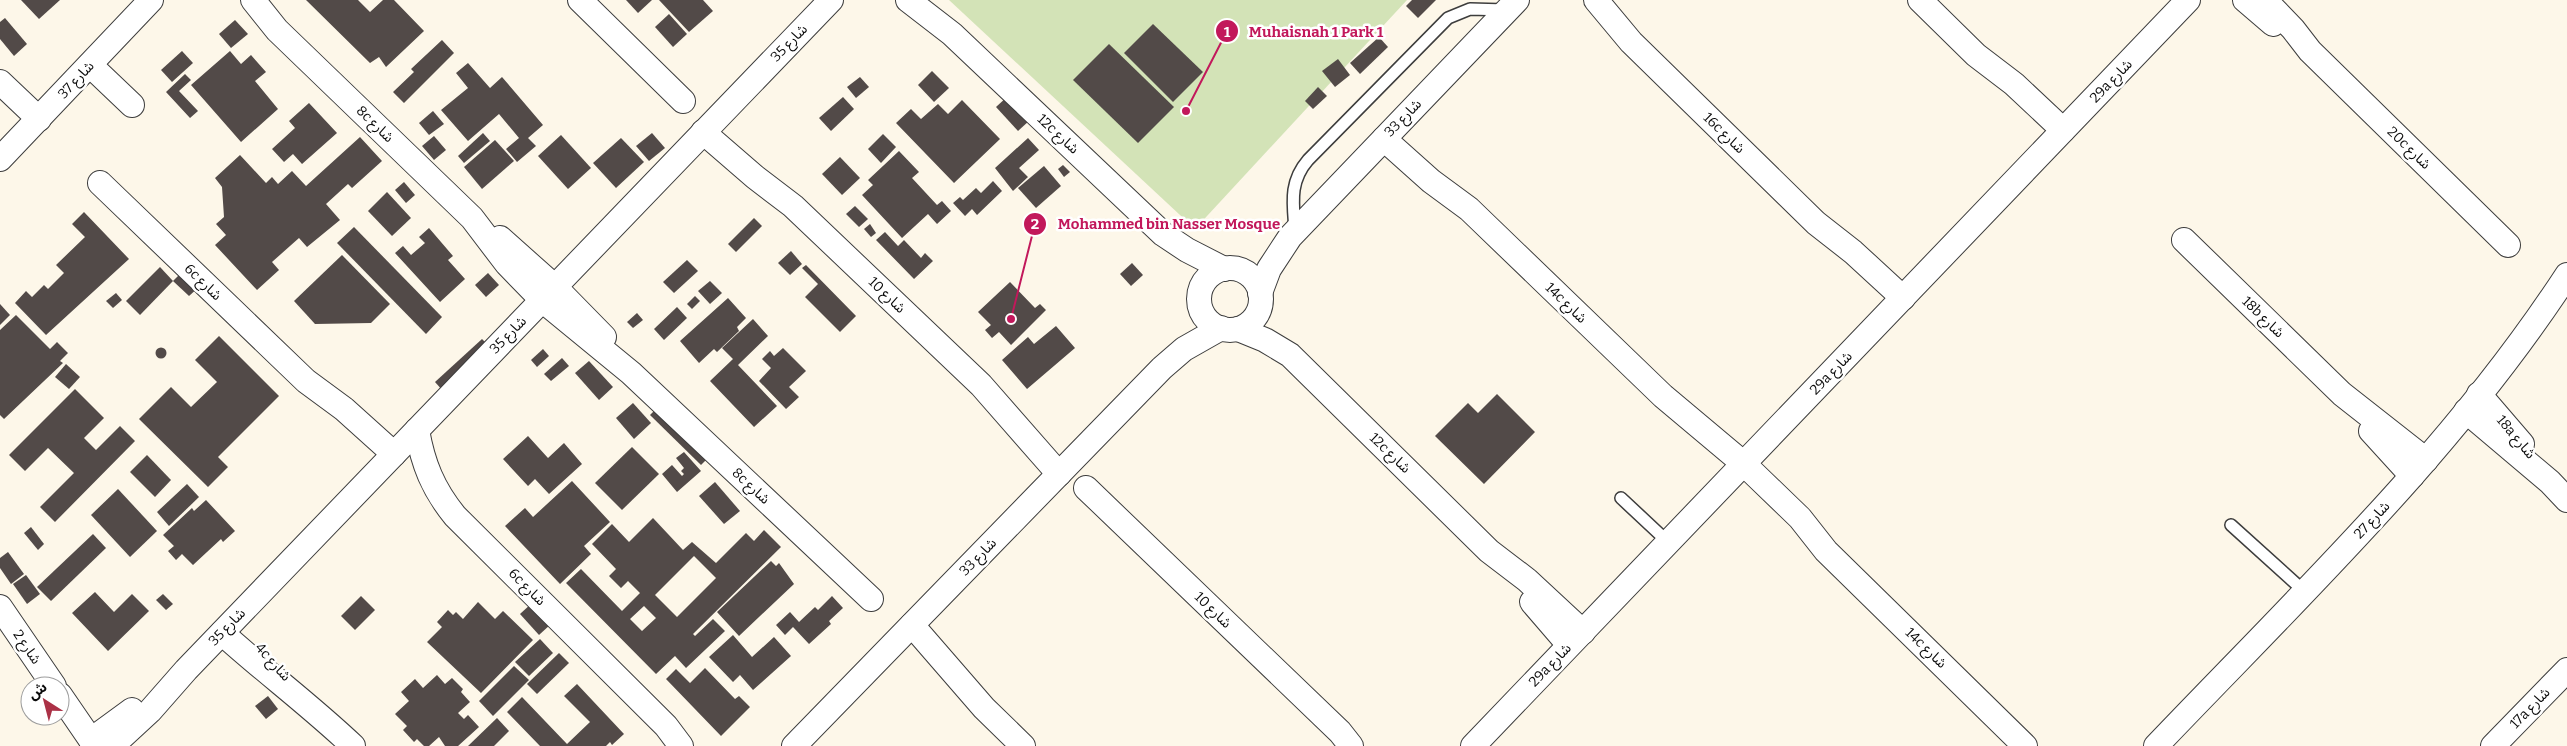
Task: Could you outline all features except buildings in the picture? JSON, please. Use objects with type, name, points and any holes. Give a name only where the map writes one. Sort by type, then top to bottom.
[{"type":"street","name":"شارع 37","points":[[0,159],[151,0]]},
{"type":"street","name":"8c شارع","points":[[237,0],[277,30],[472,218],[509,245],[548,294],[593,325],[631,373],[871,599]]},
{"type":"street","name":"8c شارع","points":[[253,0],[277,30]]},
{"type":"street","points":[[580,0],[683,101]]},
{"type":"street","name":"شارع 35","points":[[100,744],[186,670],[831,0]]},
{"type":"street","name":"12c شارع","points":[[908,0],[952,34],[1163,234],[1180,255],[1200,299]]},
{"type":"street","name":"12c شارع","points":[[924,0],[952,34]]},
{"type":"street","name":"16c شارع","points":[[1577,0],[1631,42]]},
{"type":"street","name":"16c شارع","points":[[1596,0],[1631,42],[1816,223],[1845,260],[1896,304]]},
{"type":"street","points":[[1920,0],[2057,137]]},
{"type":"street","name":"29a شارع","points":[[1473,746],[2188,0]]},
{"type":"street","name":"20c شارع","points":[[2245,0],[2276,27],[2310,51],[2508,245]]},
{"type":"street","name":"20c شارع","points":[[2265,0],[2294,29],[2310,51]]},
{"type":"street","name":"شارع 33","points":[[1260,297],[1269,269],[1293,234],[1513,5]]},
{"type":"street","points":[[90,65],[132,105]]},
{"type":"street","points":[[0,82],[39,119]]},
{"type":"street","name":"شارع 10","points":[[710,125],[1066,467]]},
{"type":"street","name":"14c شارع","points":[[1390,132],[1431,181],[1469,209],[1663,396],[1687,427],[1738,470],[1826,551],[2025,746]]},
{"type":"street","name":"6c شارع","points":[[100,183],[306,380],[344,409],[387,461]]},
{"type":"street","name":"12c شارع","points":[[1163,234],[1186,250],[1229,269]]},
{"type":"street","name":"شارع 33","points":[[1229,269],[1257,258],[1293,234]]},
{"type":"street","name":"18b شارع","points":[[2184,240],[2342,394],[2369,429],[2419,468]]},
{"type":"street","points":[[1229,269],[1251,276],[1260,297],[1254,319],[1229,328],[1205,317],[1200,299],[1205,280],[1214,273],[1229,269]]},
{"type":"street","name":"شارع 27","points":[[2156,746],[2419,468],[2473,403],[2567,274]]},
{"type":"street","name":"12c شارع","points":[[1260,297],[1290,356]]},
{"type":"street","name":"شارع 33","points":[[1162,368],[1179,345],[1200,299]]},
{"type":"street","name":"12c شارع","points":[[1229,328],[1265,340],[1290,356],[1576,638]]},
{"type":"street","name":"شارع 33","points":[[794,746],[1162,368],[1184,349],[1229,328]]},
{"type":"street","name":"18a شارع","points":[[2473,403],[2567,500]]},
{"type":"street","name":"6c شارع","points":[[417,430],[425,466],[443,501],[455,516],[666,726],[681,746]]},
{"type":"street","name":"شارع 10","points":[[1086,488],[1346,739],[1362,746]]},
{"type":"street","name":"شارع 2","points":[[0,607],[47,676]]},
{"type":"street","name":"4c شارع","points":[[228,626],[352,746]]},
{"type":"street","points":[[905,632],[946,679],[984,708],[1023,746]]},
{"type":"street","name":"17a شارع","points":[[2493,746],[2567,670]]},
{"type":"street","points":[[70,707],[100,744]]},
{"type":"street","name":"6c شارع","points":[[666,726],[695,746]]},
{"type":"lane","points":[[1293,234],[1293,187],[1299,173],[1308,160],[1448,18],[1470,8],[1513,5]]},
{"type":"lane","points":[[1620,498],[1668,542]]},
{"type":"lane","points":[[2231,525],[2304,591]]},
{"type":"green space","points":[[949,0],[1407,0],[1195,229]]},
{"type":"place","name":"Muhaisnah 1 Park 1","points":[[1186,111]]},
{"type":"place","name":"Mohammed bin Nasser Mosque","points":[[1011,319]]}]
